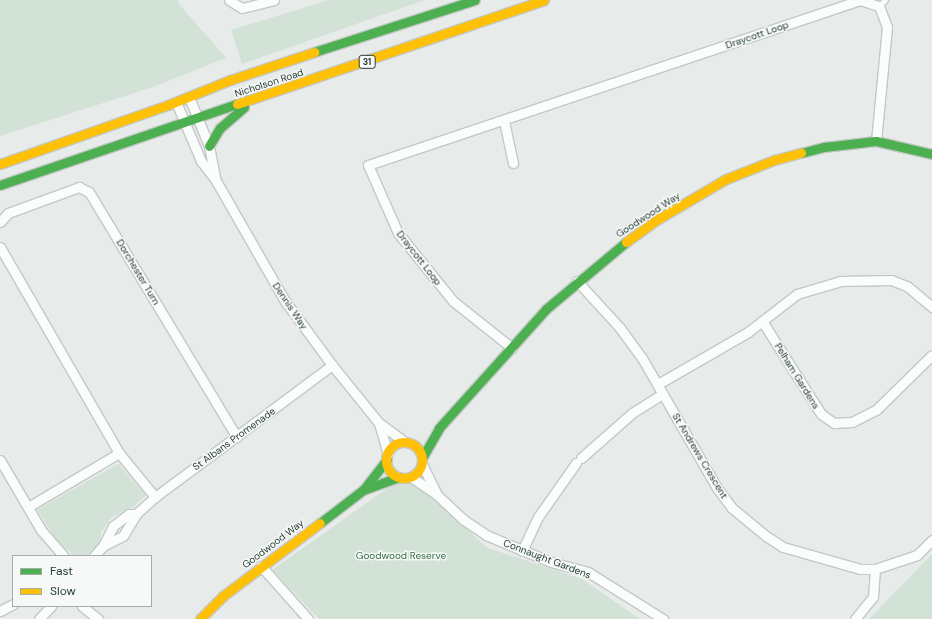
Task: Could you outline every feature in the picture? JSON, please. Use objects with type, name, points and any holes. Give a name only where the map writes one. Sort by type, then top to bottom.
[{"type":"main road","name":"Nicholson Road","points":[[0,164],[176,102],[230,80],[475,0]]},
{"type":"main road","name":"Nicholson Road","points":[[0,185],[544,0]]},
{"type":"main road","points":[[209,146],[220,128],[252,100]]},
{"type":"main road","name":"Goodwood Way","points":[[200,619],[223,596],[363,490],[399,477],[411,477],[416,474],[439,428],[546,309],[605,257],[658,219],[726,178],[774,160],[824,147],[876,142],[932,154]]},
{"type":"main road","name":"Goodwood Way","points":[[363,490],[387,457],[393,446],[414,440],[439,428]]},
{"type":"main road","points":[[414,440],[422,461]]},
{"type":"main road","points":[[387,457],[392,473],[399,477]]},
{"type":"street","points":[[230,0],[242,8],[274,0]]},
{"type":"street","name":"Draycott Loop","points":[[512,348],[453,301],[398,233],[368,165],[504,121],[860,0],[882,3],[887,27],[876,142]]},
{"type":"street","name":"Dennis Way","points":[[189,97],[209,146],[215,179]]},
{"type":"street","name":"Dennis Way","points":[[176,102],[201,161],[215,179],[285,302],[332,365],[380,423],[414,440]]},
{"type":"street","points":[[504,121],[513,163]]},
{"type":"street","name":"Dorchester Turn","points":[[0,222],[8,213],[79,187],[90,192],[237,437]]},
{"type":"street","points":[[0,247],[119,453],[155,497]]},
{"type":"street","points":[[658,384],[748,332],[797,294],[841,281],[859,279],[891,280],[907,286],[932,307]]},
{"type":"street","name":"St Andrews Crescent","points":[[578,281],[620,328],[658,384],[717,488],[732,508],[783,547],[829,562],[860,569],[875,569],[917,555],[932,540]]},
{"type":"street","name":"Pelham Gardens","points":[[762,321],[821,414],[834,423],[852,422],[876,410],[932,355]]},
{"type":"street","name":"St Albans Promenade","points":[[103,546],[124,536],[136,514],[155,497],[332,365]]},
{"type":"street","points":[[522,551],[538,517],[579,460],[632,413],[663,394]]},
{"type":"street","name":"Dennis Way","points":[[380,423],[387,457]]},
{"type":"street","points":[[28,507],[119,453]]},
{"type":"street","points":[[0,460],[41,530],[63,555]]},
{"type":"street","name":"Connaught Gardens","points":[[422,461],[436,494]]},
{"type":"street","name":"Connaught Gardens","points":[[411,477],[436,494],[464,520],[486,535],[522,551],[588,572],[663,619]]},
{"type":"street","name":"St Albans Promenade","points":[[95,555],[103,546],[114,526],[129,514],[136,514]]},
{"type":"street","points":[[261,566],[308,619]]},
{"type":"street","points":[[855,619],[872,597],[875,569]]},
{"type":"street","points":[[0,611],[12,605]]},
{"type":"street","points":[[39,619],[50,607]]},
{"type":"street","points":[[83,607],[98,619]]},
{"type":"green space","points":[[0,0],[178,0],[179,4],[226,58],[153,87],[0,136]]},
{"type":"green space","points":[[329,0],[425,0],[242,64],[231,30]]},
{"type":"green space","points":[[118,464],[146,495],[132,508],[112,517],[101,532],[100,542],[87,555],[74,555],[58,542],[37,510]]},
{"type":"green space","name":"Goodwood Reserve","points":[[406,475],[488,548],[582,579],[640,619],[319,619],[272,570]]},
{"type":"green space","points":[[932,554],[932,619],[869,619]]},
{"type":"traffic: fast","points":[[314,52],[475,0]]},
{"type":"traffic: fast","points":[[0,185],[237,104]]},
{"type":"traffic: fast","points":[[209,146],[220,128],[244,107]]},
{"type":"traffic: fast","points":[[801,153],[824,147],[876,141],[932,154]]},
{"type":"traffic: fast","points":[[422,458],[439,428],[546,309],[626,242]]},
{"type":"traffic: fast","points":[[364,489],[387,460]]},
{"type":"traffic: fast","points":[[320,523],[363,490],[399,477]]},
{"type":"traffic: slow","points":[[237,104],[544,0]]},
{"type":"traffic: slow","points":[[0,164],[168,105],[230,80],[314,52]]},
{"type":"traffic: slow","points":[[626,242],[658,219],[726,179],[774,160],[801,153]]},
{"type":"traffic: slow","points":[[404,442],[417,447],[422,460],[417,473],[404,478],[391,473],[386,460],[391,447],[404,442]]},
{"type":"traffic: slow","points":[[200,619],[223,596],[320,523]]}]
